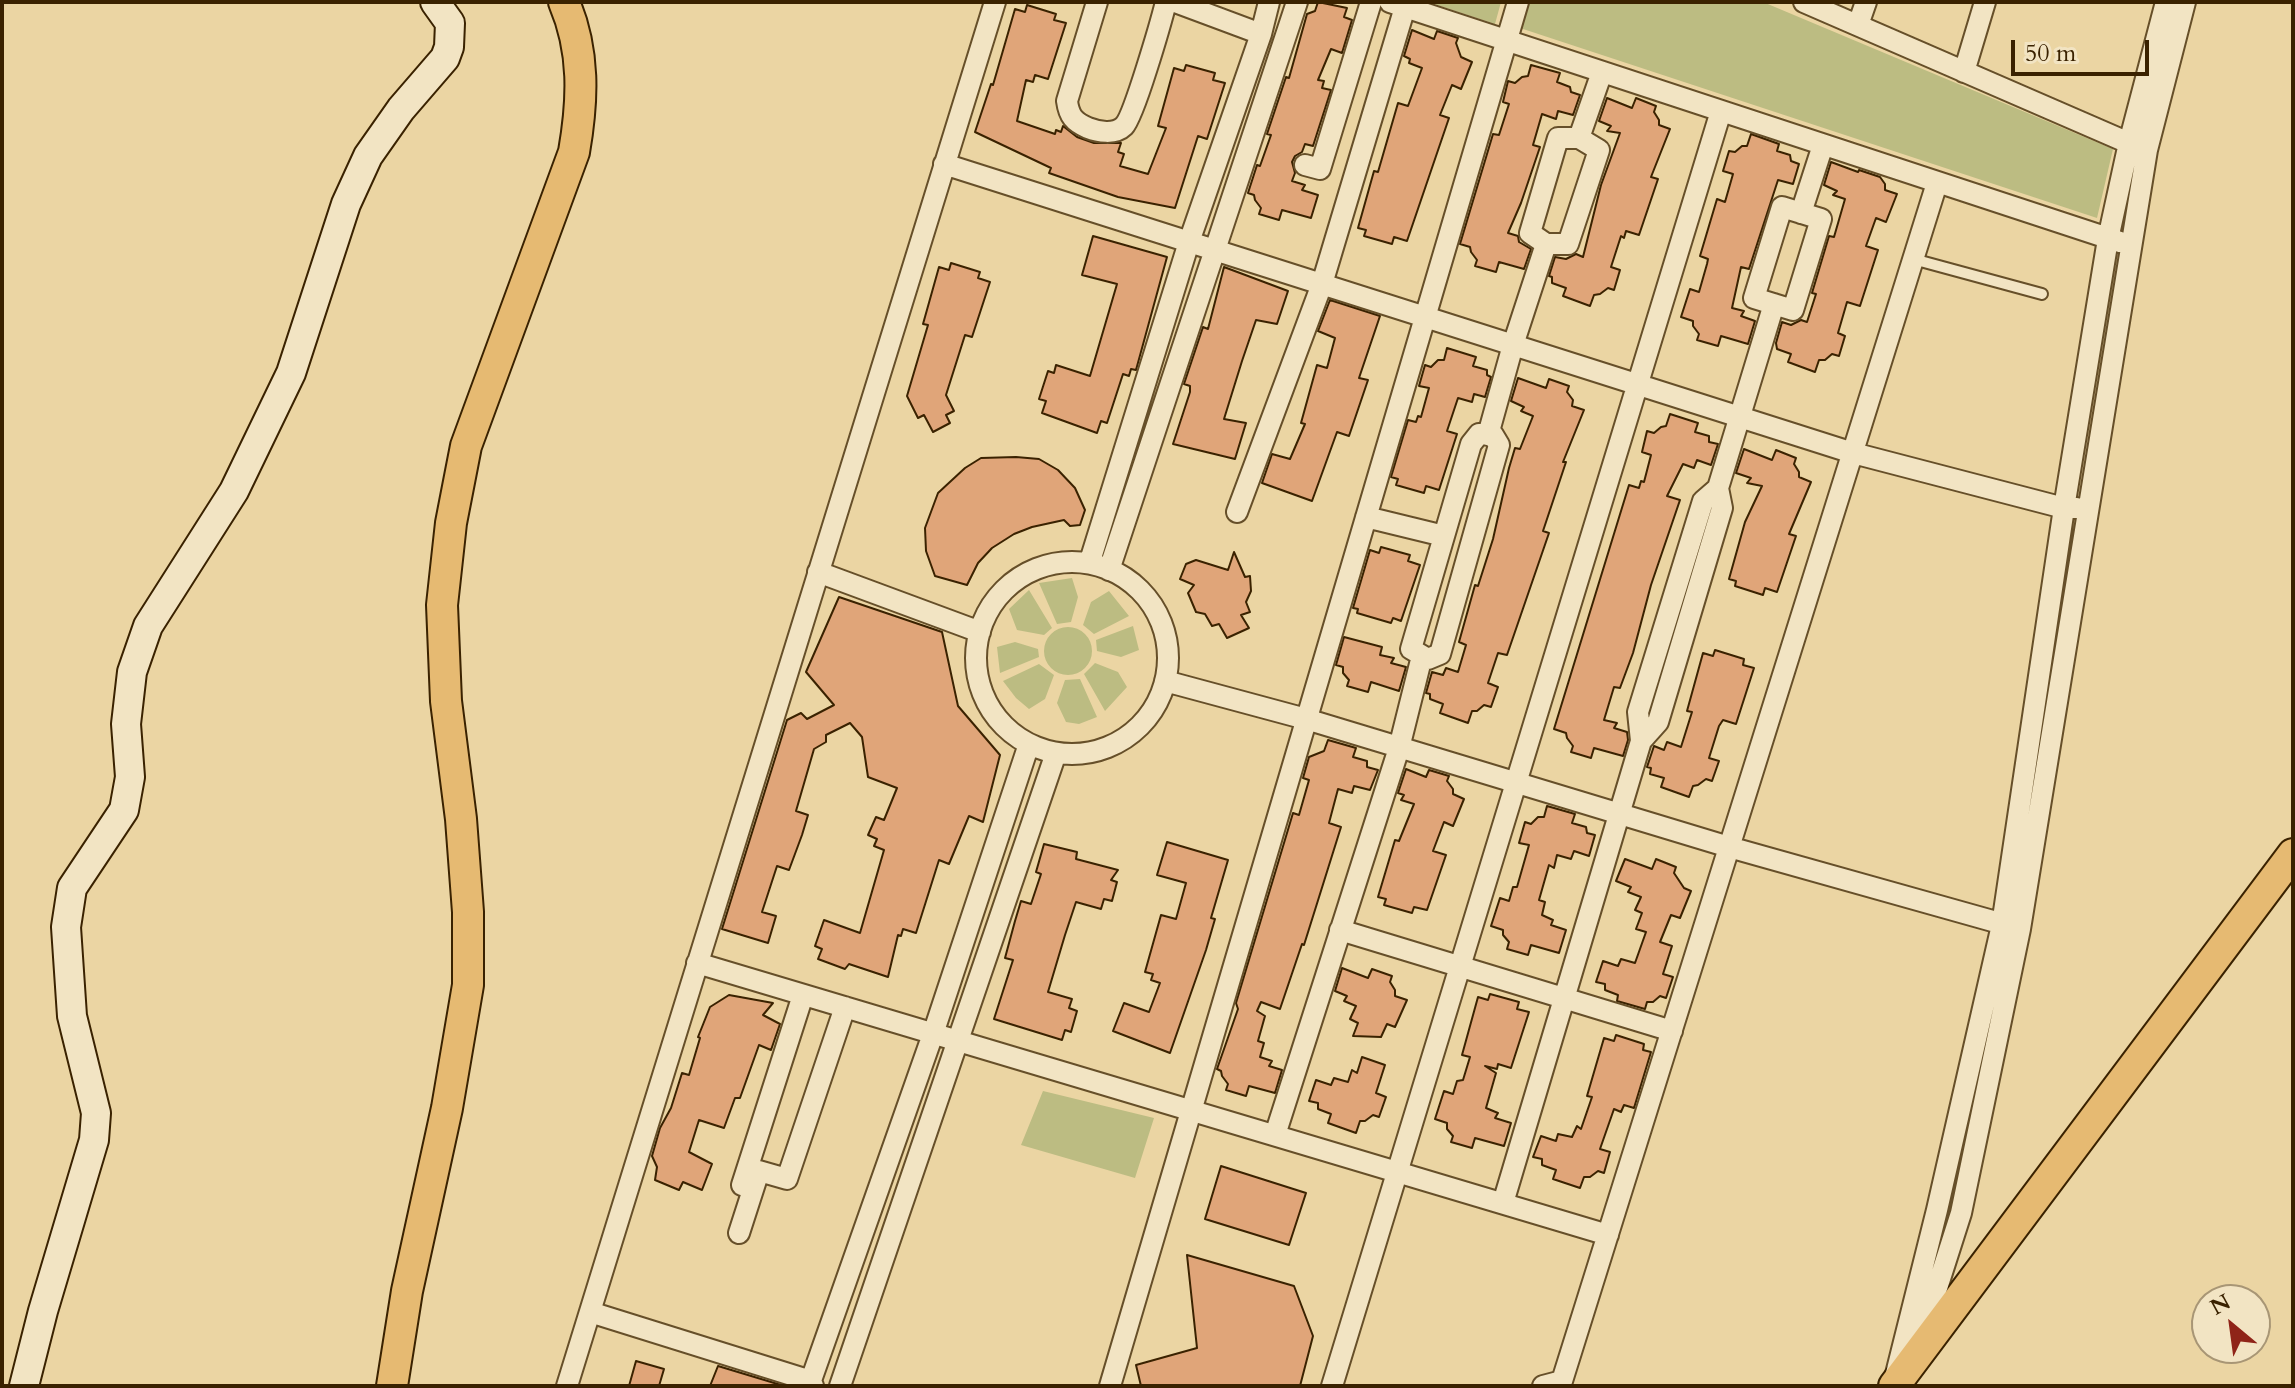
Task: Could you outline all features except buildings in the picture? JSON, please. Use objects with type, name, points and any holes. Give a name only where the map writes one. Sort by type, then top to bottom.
[{"type":"main road","points":[[392,1386],[407,1291],[447,1108],[468,985],[468,912],[461,819],[446,701],[443,621],[451,523],[466,446],[574,152],[582,109],[582,74],[577,42],[564,2]]},
{"type":"main road","points":[[1894,1386],[2293,854]]},
{"type":"street","points":[[24,1386],[94,1140],[96,1113],[72,1016],[66,927],[72,888],[124,810],[130,777],[126,724],[132,672],[148,626],[234,491],[291,373],[346,204],[368,156],[401,109],[445,58],[449,47],[450,23],[435,2]]},
{"type":"street","points":[[567,1386],[995,2]]},
{"type":"street","points":[[1097,2],[1067,101],[1069,114],[1079,124],[1094,131],[1114,132],[1125,125],[1132,108],[1166,2]]},
{"type":"street","points":[[1175,2],[1261,34]]},
{"type":"street","points":[[1090,561],[1189,242],[1261,34],[1269,2]]},
{"type":"street","points":[[1109,570],[1297,2]]},
{"type":"street","points":[[1305,165],[1320,169],[1371,2]]},
{"type":"street","points":[[1110,1386],[1518,2]]},
{"type":"street","points":[[1804,2],[2138,146]]},
{"type":"street","points":[[1858,25],[1866,2]]},
{"type":"street","points":[[1964,72],[1985,2]]},
{"type":"street","points":[[1894,1386],[1907,1322],[2011,927],[2090,507],[2132,245],[2138,146],[2166,2]]},
{"type":"street","points":[[2011,927],[2064,508],[2108,239],[2185,2]]},
{"type":"street","points":[[1237,512],[1322,284],[1398,4],[2132,245]]},
{"type":"street","points":[[1579,138],[1602,72]]},
{"type":"street","points":[[1332,1386],[1721,111]]},
{"type":"street","points":[[1558,138],[1579,138],[1599,150],[1568,244],[1546,244],[1530,233],[1558,138]]},
{"type":"street","points":[[1801,213],[1823,145]]},
{"type":"street","points":[[944,164],[1853,453],[2064,508],[2090,507]]},
{"type":"street","points":[[1543,1386],[1562,1381],[1937,183]]},
{"type":"street","points":[[1782,207],[1821,219],[1793,310],[1774,304],[1754,298],[1782,207]]},
{"type":"street","points":[[1488,435],[1546,244]]},
{"type":"street","points":[[1503,1203],[1641,741],[1638,712],[1703,501],[1718,488],[1774,304]]},
{"type":"street","points":[[1479,434],[1488,435],[1493,435],[1499,445],[1440,654],[1428,659],[1411,649],[1471,444],[1479,434]]},
{"type":"street","points":[[1122,458],[1143,463]]},
{"type":"street","points":[[1366,517],[1444,536]]},
{"type":"street","points":[[1090,561],[1109,570],[1124,577],[1142,592],[1156,611],[1165,634],[1168,657],[1165,681],[1154,707],[1136,729],[1112,745],[1084,753],[1056,753],[1029,744],[1009,731],[993,714],[982,694],[976,671],[976,648],[983,621],[998,596],[1019,577],[1046,566],[1090,561]]},
{"type":"street","points":[[818,572],[980,632]]},
{"type":"street","points":[[1275,1135],[1399,748],[1422,656]]},
{"type":"street","points":[[1165,681],[1306,719],[1729,847],[2011,927]]},
{"type":"street","points":[[590,1312],[811,1384],[933,1034],[1029,744]]},
{"type":"street","points":[[840,1386],[1056,753]]},
{"type":"street","points":[[1340,930],[1672,1031]]},
{"type":"street","points":[[697,963],[1608,1235]]},
{"type":"street","points":[[740,1192],[803,995]]},
{"type":"street","points":[[739,1233],[759,1171],[787,1179],[845,1007]]},
{"type":"lane","points":[[1913,259],[2042,294]]},
{"type":"green space","points":[[1428,2],[1501,2],[1495,24]]},
{"type":"green space","points":[[1527,2],[1763,2],[2113,149],[2097,218],[1520,28]]},
{"type":"green space","points":[[1072,578],[1078,597],[1071,622],[1057,624],[1039,583]]},
{"type":"green space","points":[[1029,590],[1052,628],[1044,635],[1017,630],[1009,609]]},
{"type":"green space","points":[[1109,591],[1129,616],[1094,634],[1083,625],[1091,602]]},
{"type":"green space","points":[[1133,626],[1139,650],[1121,657],[1097,651],[1096,640]]},
{"type":"green space","points":[[1068,627],[1085,634],[1092,651],[1085,668],[1068,675],[1051,668],[1044,651],[1051,634]]},
{"type":"green space","points":[[1015,642],[1038,649],[1039,657],[1000,673],[997,647]]},
{"type":"green space","points":[[1095,663],[1118,672],[1127,687],[1105,711],[1084,674]]},
{"type":"green space","points":[[1039,664],[1054,675],[1045,699],[1029,709],[1003,681]]},
{"type":"green space","points":[[1080,679],[1097,717],[1079,724],[1066,722],[1057,703],[1065,680]]},
{"type":"green space","points":[[1043,1091],[1154,1118],[1135,1178],[1021,1145]]}]
